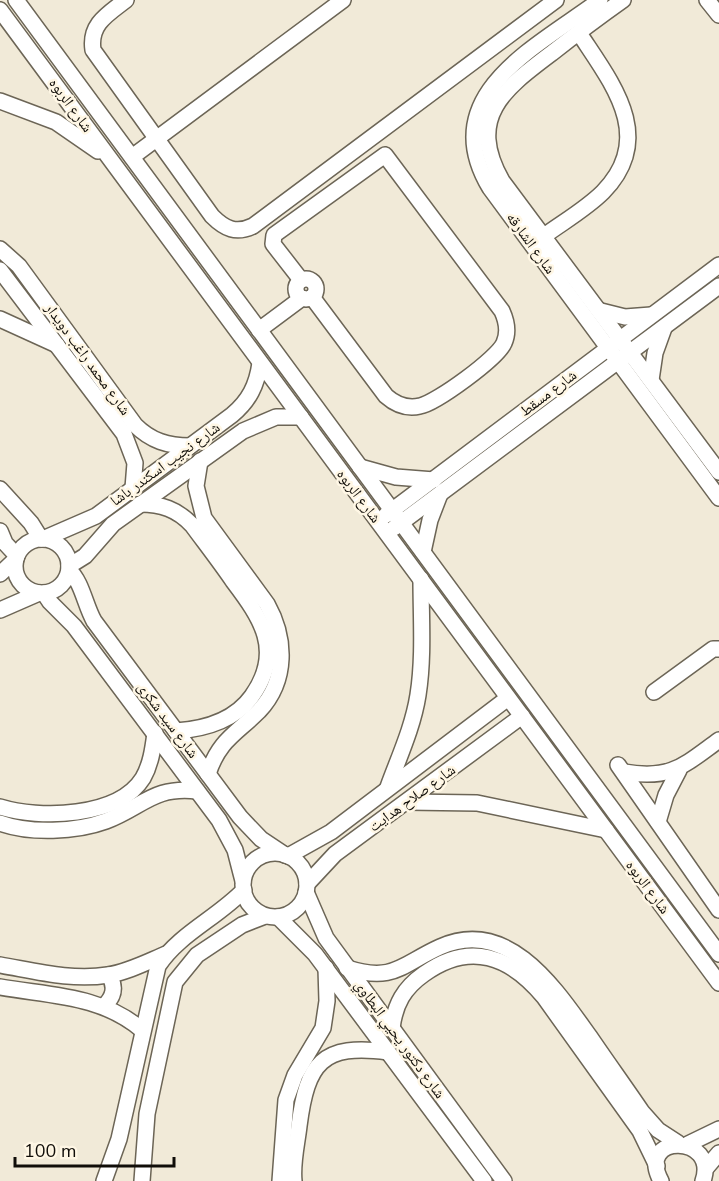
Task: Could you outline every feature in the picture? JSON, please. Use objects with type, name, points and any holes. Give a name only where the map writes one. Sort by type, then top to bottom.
[{"type":"street","points":[[0,8],[8,0]]},
{"type":"street","name":"شارع الربوه","points":[[16,0],[719,954]]},
{"type":"street","points":[[126,0],[100,20],[91,40],[93,50],[212,216],[231,230],[243,230],[556,0]]},
{"type":"street","points":[[132,157],[343,0]]},
{"type":"street","name":"شارع الشارقه","points":[[600,0],[495,79],[478,108],[473,141],[478,165],[490,188],[614,342],[719,498]]},
{"type":"street","name":"شارع الشارقه","points":[[614,342],[601,311],[494,166],[488,133],[498,100],[508,87],[623,0]]},
{"type":"street","points":[[707,0],[719,15]]},
{"type":"street","name":"شارع الربوه","points":[[0,8],[719,983]]},
{"type":"street","points":[[544,236],[605,190],[614,178],[625,152],[628,123],[625,109],[617,90],[579,33]]},
{"type":"street","points":[[48,75],[62,63]]},
{"type":"street","points":[[0,101],[56,122],[111,160]]},
{"type":"street","points":[[385,155],[502,311],[507,325],[506,339],[497,354],[432,402],[408,407],[386,396],[303,292],[273,244],[274,235],[385,155]]},
{"type":"street","name":"شارع محمد راغب دويدار","points":[[0,249],[19,266],[135,425],[150,437],[169,445],[189,446]]},
{"type":"street","name":"شارع مسقط","points":[[387,534],[397,517],[614,342],[719,265]]},
{"type":"street","name":"شارع محمد راغب دويدار","points":[[0,270],[124,434],[135,463],[133,488]]},
{"type":"street","name":"شارع مسقط","points":[[438,485],[624,356],[719,286]]},
{"type":"street","points":[[257,326],[303,292]]},
{"type":"street","points":[[601,311],[626,317],[651,315]]},
{"type":"street","points":[[0,319],[60,347]]},
{"type":"street","points":[[651,380],[655,353],[664,327]]},
{"type":"street","name":"شارع الشارقه","points":[[624,356],[651,380],[719,472]]},
{"type":"street","name":"شارع نجيب اسكندر باشا","points":[[42,539],[87,520],[240,409],[254,388],[260,363]]},
{"type":"street","points":[[240,409],[249,414],[252,425]]},
{"type":"street","name":"شارع نجيب اسكندر باشا","points":[[69,568],[85,556],[104,531],[252,425],[276,417],[301,417]]},
{"type":"street","points":[[132,451],[143,447],[150,437]]},
{"type":"street","points":[[200,461],[197,473],[197,498],[204,518],[267,604],[280,633],[281,666],[270,696],[261,709],[231,734],[217,752],[208,774]]},
{"type":"street","points":[[360,467],[438,485],[423,552]]},
{"type":"street","points":[[0,489],[31,523],[42,539]]},
{"type":"street","points":[[179,513],[186,503],[197,498]]},
{"type":"street","points":[[140,504],[154,504],[179,513],[192,525],[258,615],[267,644],[267,659],[258,687],[238,710],[222,721],[207,727],[176,731]]},
{"type":"street","name":"شارع مسقط","points":[[378,521],[397,517]]},
{"type":"street","points":[[0,531],[5,543],[17,557],[17,574],[20,581],[25,587],[42,593]]},
{"type":"street","points":[[0,574],[26,544],[42,539],[59,544],[68,558],[69,568],[58,588],[0,610]]},
{"type":"street","name":"شارع سيد شكرى","points":[[69,568],[76,578],[84,603],[94,621],[208,774],[250,829],[287,856]]},
{"type":"street","points":[[388,787],[410,728],[417,697],[421,649],[421,579]]},
{"type":"street","name":"شارع سيد شكرى","points":[[42,593],[74,626],[228,834],[244,886]]},
{"type":"street","points":[[654,692],[713,649],[719,649]]},
{"type":"street","name":"شارع صلاح هدايت","points":[[287,856],[318,842],[508,698]]},
{"type":"street","name":"شارع صلاح هدايت","points":[[306,888],[335,854],[522,716]]},
{"type":"street","points":[[222,721],[224,729],[231,734]]},
{"type":"street","points":[[0,807],[40,814],[90,810],[118,799],[142,779],[149,764],[155,733]]},
{"type":"street","points":[[658,822],[666,795],[679,770],[719,740]]},
{"type":"street","points":[[679,770],[651,775],[621,768],[658,822],[713,893],[719,910]]},
{"type":"street","points":[[142,779],[150,785],[154,794]]},
{"type":"street","points":[[0,823],[24,828],[77,828],[107,820],[154,794],[168,790],[197,791]]},
{"type":"street","points":[[407,802],[477,803],[606,830]]},
{"type":"street","points":[[142,1181],[147,1113],[175,982],[196,955],[242,925],[271,916],[299,907],[306,888],[302,868],[287,856],[276,853],[258,858],[246,872],[244,886],[251,906],[271,916]]},
{"type":"street","points":[[646,884],[660,873]]},
{"type":"street","points":[[0,965],[76,978],[109,975],[166,954],[218,915],[244,886]]},
{"type":"street","name":"شارع دكتور يحيي البطاوي","points":[[306,888],[326,938],[504,1181]]},
{"type":"street","name":"شارع دكتور يحيي البطاوي","points":[[271,916],[304,940],[484,1181]]},
{"type":"street","points":[[347,968],[372,974],[396,971],[440,947],[465,940],[478,939],[515,953],[547,978],[642,1112],[658,1130],[701,1152],[705,1177]]},
{"type":"street","points":[[104,1181],[119,1139],[154,980],[166,954]]},
{"type":"street","points":[[392,1028],[396,1006],[408,987],[437,965],[461,955],[488,957],[518,972],[544,997],[626,1111],[647,1142],[656,1175]]},
{"type":"street","points":[[294,1181],[303,1098],[310,1080],[326,1015],[326,968]]},
{"type":"street","points":[[396,971],[408,987]]},
{"type":"street","points":[[104,1006],[109,1001],[114,988],[109,975]]},
{"type":"street","points":[[0,987],[75,998],[104,1006],[142,1030]]},
{"type":"street","points":[[280,1181],[286,1100],[295,1075],[316,1056],[355,1048],[388,1052]]},
{"type":"street","points":[[656,1175],[665,1150],[719,1129]]},
{"type":"street","points":[[705,1177],[719,1153]]}]
